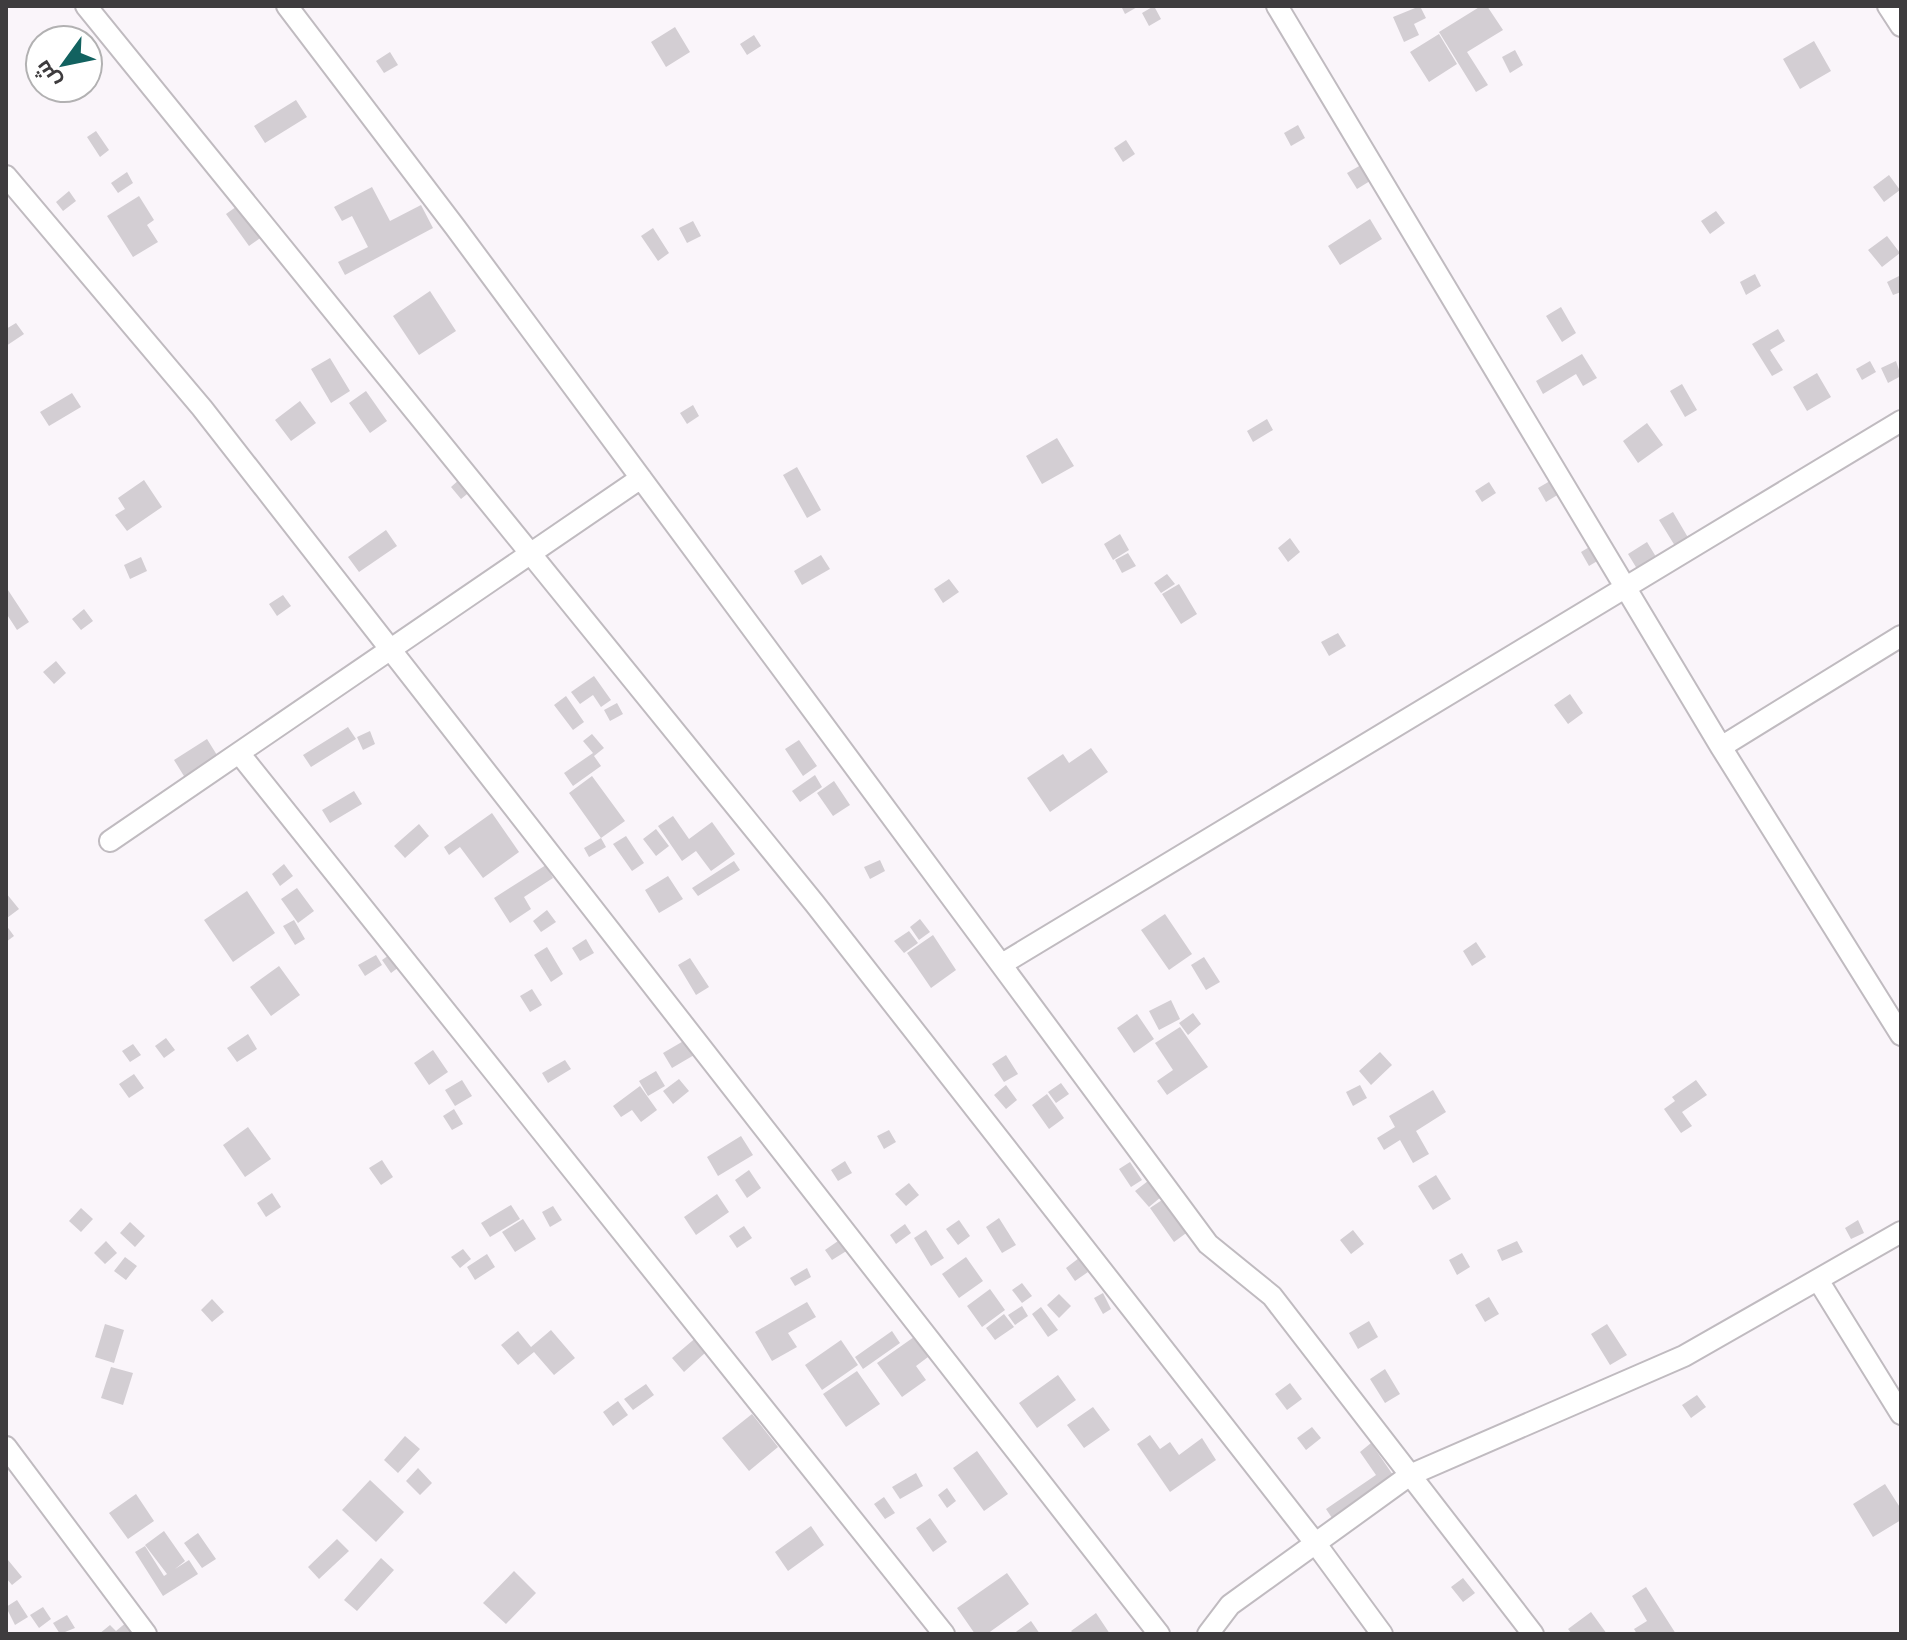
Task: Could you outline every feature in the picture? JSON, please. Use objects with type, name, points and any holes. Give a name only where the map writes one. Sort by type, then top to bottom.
[{"type":"street","points":[[86,6],[815,904],[1316,1544],[1382,1634]]},
{"type":"street","points":[[287,6],[1208,1244],[1272,1296],[1533,1634]]},
{"type":"street","points":[[1277,6],[1721,747],[1901,1035]]},
{"type":"street","points":[[1888,6],[1901,26]]},
{"type":"street","points":[[6,176],[202,408],[1159,1634]]},
{"type":"street","points":[[1002,964],[1901,421]]},
{"type":"street","points":[[110,841],[641,478]]},
{"type":"street","points":[[1721,747],[1901,636]]},
{"type":"street","points":[[239,753],[944,1634]]},
{"type":"street","points":[[1208,1634],[1230,1605],[1410,1475],[1684,1356],[1901,1232]]},
{"type":"street","points":[[1818,1280],[1901,1414]]},
{"type":"street","points":[[6,1447],[146,1634]]},
{"type":"building","points":[[1121,6],[1139,6],[1125,14]]},
{"type":"building","points":[[1154,6],[1161,19],[1149,26],[1142,13]]},
{"type":"building","points":[[1420,6],[1426,18],[1414,24],[1419,35],[1404,42],[1393,17]]},
{"type":"building","points":[[1481,6],[1487,6],[1503,30],[1467,52],[1488,85],[1476,92],[1439,32]]},
{"type":"building","points":[[675,27],[690,52],[666,67],[651,42]]},
{"type":"building","points":[[1439,34],[1457,64],[1429,82],[1410,52]]},
{"type":"building","points":[[754,35],[761,46],[747,55],[740,44]]},
{"type":"building","points":[[1814,41],[1831,71],[1800,89],[1783,59]]},
{"type":"building","points":[[1515,50],[1523,65],[1510,73],[1502,57]]},
{"type":"building","points":[[390,52],[398,65],[384,73],[376,61]]},
{"type":"building","points":[[296,100],[307,117],[265,143],[254,126]]},
{"type":"building","points":[[1298,125],[1305,138],[1291,146],[1284,133]]},
{"type":"building","points":[[96,131],[109,150],[100,157],[87,137]]},
{"type":"building","points":[[1126,140],[1135,154],[1123,162],[1114,148]]},
{"type":"building","points":[[1361,165],[1370,181],[1357,189],[1347,173]]},
{"type":"building","points":[[127,172],[133,183],[118,193],[111,183]]},
{"type":"building","points":[[1889,175],[1900,190],[1884,202],[1873,187]]},
{"type":"building","points":[[372,187],[390,221],[421,205],[433,228],[345,275],[338,262],[368,247],[352,216],[342,221],[334,207]]},
{"type":"building","points":[[69,191],[76,201],[63,211],[56,202]]},
{"type":"building","points":[[139,196],[154,220],[147,225],[158,242],[133,257],[107,216]]},
{"type":"building","points":[[240,204],[263,236],[249,246],[226,214]]},
{"type":"building","points":[[1716,211],[1725,223],[1710,234],[1701,221]]},
{"type":"building","points":[[1370,219],[1382,239],[1340,265],[1328,246]]},
{"type":"building","points":[[693,221],[701,236],[687,243],[679,228]]},
{"type":"building","points":[[653,228],[669,253],[658,261],[641,236]]},
{"type":"building","points":[[1887,236],[1900,253],[1882,267],[1868,250]]},
{"type":"building","points":[[1755,274],[1761,286],[1746,295],[1740,282]]},
{"type":"building","points":[[1901,275],[1901,292],[1893,295],[1887,282]]},
{"type":"building","points":[[430,291],[456,331],[419,355],[393,316]]},
{"type":"building","points":[[1561,307],[1576,333],[1562,342],[1546,316]]},
{"type":"building","points":[[16,323],[24,334],[6,346],[6,329]]},
{"type":"building","points":[[1778,329],[1785,341],[1770,350],[1783,370],[1772,376],[1752,344]]},
{"type":"building","points":[[1582,354],[1597,378],[1583,386],[1576,374],[1543,394],[1536,381]]},
{"type":"building","points":[[330,358],[350,391],[331,403],[311,369]]},
{"type":"building","points":[[1870,361],[1876,372],[1862,380],[1856,369]]},
{"type":"building","points":[[1896,361],[1901,376],[1888,383],[1881,368]]},
{"type":"building","points":[[1817,373],[1831,397],[1807,411],[1793,387]]},
{"type":"building","points":[[1682,384],[1697,410],[1685,417],[1670,391]]},
{"type":"building","points":[[366,391],[387,421],[370,433],[349,403]]},
{"type":"building","points":[[72,393],[81,407],[49,426],[40,412]]},
{"type":"building","points":[[300,401],[316,423],[291,441],[275,420]]},
{"type":"building","points":[[693,405],[699,416],[687,424],[680,413]]},
{"type":"building","points":[[1267,419],[1273,430],[1253,442],[1247,431]]},
{"type":"building","points":[[1647,423],[1663,445],[1638,463],[1623,441]]},
{"type":"building","points":[[1057,438],[1074,466],[1042,484],[1026,456]]},
{"type":"building","points":[[797,467],[821,510],[807,518],[783,475]]},
{"type":"building","points":[[461,478],[472,490],[461,499],[451,487]]},
{"type":"building","points":[[144,480],[162,507],[127,531],[115,515],[125,509],[118,498]]},
{"type":"building","points":[[1550,481],[1559,494],[1546,502],[1538,488]]},
{"type":"building","points":[[1489,482],[1496,493],[1482,502],[1475,491]]},
{"type":"building","points":[[1673,512],[1693,546],[1680,554],[1659,520]]},
{"type":"building","points":[[386,530],[397,546],[359,572],[348,557]]},
{"type":"building","points":[[1120,534],[1129,550],[1113,560],[1104,544]]},
{"type":"building","points":[[1290,538],[1300,552],[1288,562],[1278,548]]},
{"type":"building","points":[[1647,542],[1661,565],[1642,577],[1628,554]]},
{"type":"building","points":[[1596,543],[1604,557],[1589,566],[1581,552]]},
{"type":"building","points":[[1128,553],[1136,566],[1122,573],[1115,560]]},
{"type":"building","points":[[821,555],[830,569],[802,585],[794,571]]},
{"type":"building","points":[[141,557],[147,571],[130,579],[124,565]]},
{"type":"building","points":[[1167,574],[1175,584],[1161,593],[1154,583]]},
{"type":"building","points":[[949,579],[959,592],[943,603],[934,589]]},
{"type":"building","points":[[1179,584],[1197,614],[1181,624],[1162,594]]},
{"type":"building","points":[[6,587],[29,622],[17,630],[6,613]]},
{"type":"building","points":[[283,595],[291,606],[277,616],[269,604]]},
{"type":"building","points":[[84,609],[93,621],[81,630],[72,619]]},
{"type":"building","points":[[1338,633],[1346,646],[1329,656],[1321,642]]},
{"type":"building","points":[[56,661],[66,673],[54,684],[43,672]]},
{"type":"building","points":[[594,676],[611,700],[601,707],[593,695],[580,704],[571,692]]},
{"type":"building","points":[[1570,694],[1583,713],[1568,724],[1554,705]]},
{"type":"building","points":[[566,696],[584,722],[573,730],[554,705]]},
{"type":"building","points":[[617,703],[623,714],[610,721],[604,710]]},
{"type":"building","points":[[348,727],[356,739],[311,767],[303,755]]},
{"type":"building","points":[[370,731],[375,744],[363,750],[357,737]]},
{"type":"building","points":[[592,734],[604,748],[594,756],[601,766],[573,786],[564,773],[593,753],[583,741]]},
{"type":"building","points":[[207,739],[225,768],[192,789],[174,760]]},
{"type":"building","points":[[799,740],[817,766],[803,776],[785,749]]},
{"type":"building","points":[[1091,748],[1108,772],[1050,812],[1027,778],[1063,754],[1069,763]]},
{"type":"building","points":[[815,775],[822,787],[800,802],[792,791]]},
{"type":"building","points":[[592,776],[625,821],[601,838],[569,793]]},
{"type":"building","points":[[834,781],[850,805],[833,816],[817,793]]},
{"type":"building","points":[[354,791],[362,804],[330,823],[322,810]]},
{"type":"building","points":[[492,813],[519,852],[483,878],[460,847],[449,855],[444,847]]},
{"type":"building","points":[[673,816],[689,839],[712,822],[735,854],[711,871],[696,851],[682,861],[658,826]]},
{"type":"building","points":[[419,824],[429,836],[405,858],[394,846]]},
{"type":"building","points":[[656,829],[669,846],[656,856],[643,839]]},
{"type":"building","points":[[626,836],[644,863],[632,871],[613,844]]},
{"type":"building","points":[[601,838],[606,847],[589,857],[584,848]]},
{"type":"building","points":[[880,860],[885,871],[870,879],[864,867]]},
{"type":"building","points":[[734,861],[740,870],[698,896],[692,888]]},
{"type":"building","points":[[284,864],[293,876],[280,886],[272,874]]},
{"type":"building","points":[[546,865],[553,878],[524,897],[531,909],[510,923],[494,898]]},
{"type":"building","points":[[668,876],[683,899],[659,913],[645,890]]},
{"type":"building","points":[[297,888],[314,911],[298,923],[281,899]]},
{"type":"building","points":[[247,891],[275,933],[233,962],[204,920]]},
{"type":"building","points":[[6,893],[19,909],[7,918],[6,916]]},
{"type":"building","points":[[547,910],[556,922],[541,932],[533,921]]},
{"type":"building","points":[[1165,914],[1192,954],[1169,970],[1141,930]]},
{"type":"building","points":[[920,919],[930,932],[919,940],[910,927]]},
{"type":"building","points":[[294,920],[305,939],[295,945],[283,926]]},
{"type":"building","points":[[6,925],[14,936],[6,942]]},
{"type":"building","points":[[909,931],[918,943],[904,953],[894,941]]},
{"type":"building","points":[[933,935],[956,970],[931,988],[907,953]]},
{"type":"building","points":[[586,939],[594,953],[580,961],[572,948]]},
{"type":"building","points":[[1476,942],[1486,957],[1472,966],[1463,951]]},
{"type":"building","points":[[547,947],[563,974],[551,982],[534,955]]},
{"type":"building","points":[[395,951],[403,964],[391,973],[382,960]]},
{"type":"building","points":[[376,955],[382,965],[365,976],[358,965]]},
{"type":"building","points":[[1204,957],[1220,982],[1206,990],[1191,965]]},
{"type":"building","points":[[690,958],[709,987],[696,995],[678,965]]},
{"type":"building","points":[[279,966],[300,995],[271,1016],[250,987]]},
{"type":"building","points":[[532,989],[542,1005],[530,1012],[520,996]]},
{"type":"building","points":[[1171,1000],[1180,1019],[1159,1030],[1149,1011]]},
{"type":"building","points":[[1193,1013],[1201,1024],[1188,1035],[1179,1023]]},
{"type":"building","points":[[1137,1014],[1154,1039],[1134,1053],[1117,1028]]},
{"type":"building","points":[[1180,1027],[1208,1067],[1167,1095],[1157,1081],[1173,1070],[1155,1043]]},
{"type":"building","points":[[248,1034],[257,1049],[237,1062],[227,1048]]},
{"type":"building","points":[[692,1036],[701,1051],[672,1068],[663,1053]]},
{"type":"building","points":[[166,1038],[175,1050],[164,1058],[155,1046]]},
{"type":"building","points":[[133,1044],[141,1055],[130,1062],[122,1051]]},
{"type":"building","points":[[433,1050],[448,1072],[429,1085],[414,1063]]},
{"type":"building","points":[[1380,1052],[1392,1065],[1371,1085],[1359,1071]]},
{"type":"building","points":[[1006,1055],[1018,1074],[1004,1082],[992,1064]]},
{"type":"building","points":[[565,1060],[571,1069],[548,1083],[542,1073]]},
{"type":"building","points":[[656,1071],[665,1086],[648,1096],[639,1081]]},
{"type":"building","points":[[134,1074],[144,1088],[129,1098],[119,1084]]},
{"type":"building","points":[[679,1079],[689,1091],[673,1104],[663,1091]]},
{"type":"building","points":[[462,1080],[472,1096],[455,1106],[445,1090]]},
{"type":"building","points":[[1696,1080],[1707,1095],[1682,1112],[1692,1126],[1681,1133],[1664,1109],[1675,1101],[1672,1097]]},
{"type":"building","points":[[1061,1083],[1069,1094],[1056,1103],[1048,1092]]},
{"type":"building","points":[[1006,1085],[1017,1100],[1006,1109],[994,1095]]},
{"type":"building","points":[[1360,1085],[1367,1098],[1353,1106],[1346,1092]]},
{"type":"building","points":[[640,1086],[657,1110],[641,1122],[632,1110],[621,1117],[613,1106]]},
{"type":"building","points":[[1433,1090],[1446,1112],[1416,1131],[1429,1154],[1413,1163],[1400,1140],[1384,1150],[1377,1138],[1395,1127],[1389,1116]]},
{"type":"building","points":[[1047,1094],[1064,1118],[1049,1129],[1032,1105]]},
{"type":"building","points":[[454,1109],[463,1124],[452,1130],[443,1116]]},
{"type":"building","points":[[248,1127],[271,1159],[245,1177],[223,1145]]},
{"type":"building","points":[[889,1130],[896,1142],[884,1149],[877,1136]]},
{"type":"building","points":[[741,1136],[753,1155],[718,1176],[707,1157]]},
{"type":"building","points":[[382,1160],[393,1177],[381,1185],[369,1168]]},
{"type":"building","points":[[845,1161],[852,1173],[838,1181],[831,1170]]},
{"type":"building","points":[[1130,1162],[1142,1180],[1131,1187],[1119,1169]]},
{"type":"building","points":[[749,1170],[761,1188],[747,1198],[735,1180]]},
{"type":"building","points":[[1436,1175],[1451,1199],[1433,1210],[1418,1186]]},
{"type":"building","points":[[1148,1181],[1161,1197],[1149,1207],[1135,1191]]},
{"type":"building","points":[[909,1183],[919,1195],[906,1206],[895,1194]]},
{"type":"building","points":[[272,1193],[281,1207],[266,1217],[257,1203]]},
{"type":"building","points":[[717,1194],[729,1212],[696,1235],[684,1217]]},
{"type":"building","points":[[1165,1198],[1189,1231],[1174,1242],[1150,1208]]},
{"type":"building","points":[[511,1205],[520,1219],[490,1237],[481,1223]]},
{"type":"building","points":[[553,1206],[562,1220],[550,1227],[542,1212]]},
{"type":"building","points":[[81,1208],[93,1219],[81,1232],[69,1221]]},
{"type":"building","points":[[999,1218],[1016,1245],[1002,1253],[986,1227]]},
{"type":"building","points":[[523,1219],[536,1239],[515,1252],[502,1232]]},
{"type":"building","points":[[959,1220],[970,1236],[958,1245],[946,1229]]},
{"type":"building","points":[[1858,1220],[1864,1233],[1851,1239],[1845,1228]]},
{"type":"building","points":[[130,1222],[145,1236],[135,1247],[120,1233]]},
{"type":"building","points":[[905,1224],[911,1233],[896,1244],[890,1235]]},
{"type":"building","points":[[744,1226],[752,1238],[737,1248],[729,1236]]},
{"type":"building","points":[[926,1230],[944,1258],[931,1266],[914,1238]]},
{"type":"building","points":[[1353,1230],[1364,1244],[1351,1254],[1340,1240]]},
{"type":"building","points":[[841,1239],[848,1250],[832,1260],[825,1250]]},
{"type":"building","points":[[106,1241],[117,1253],[105,1264],[94,1253]]},
{"type":"building","points":[[1517,1241],[1523,1252],[1502,1261],[1497,1250]]},
{"type":"building","points":[[463,1249],[471,1259],[460,1268],[451,1257]]},
{"type":"building","points":[[1462,1253],[1470,1267],[1457,1275],[1449,1260]]},
{"type":"building","points":[[487,1254],[495,1267],[475,1280],[467,1267]]},
{"type":"building","points":[[125,1257],[137,1266],[126,1280],[114,1271]]},
{"type":"building","points":[[966,1257],[983,1281],[959,1298],[942,1274]]},
{"type":"building","points":[[1079,1258],[1088,1272],[1075,1281],[1066,1268]]},
{"type":"building","points":[[807,1268],[811,1277],[795,1286],[790,1278]]},
{"type":"building","points":[[1022,1283],[1032,1296],[1022,1303],[1012,1290]]},
{"type":"building","points":[[990,1289],[1005,1310],[982,1327],[967,1306]]},
{"type":"building","points":[[1103,1293],[1111,1309],[1103,1314],[1094,1298]]},
{"type":"building","points":[[1059,1294],[1071,1306],[1059,1318],[1047,1305]]},
{"type":"building","points":[[1489,1297],[1499,1314],[1485,1322],[1475,1305]]},
{"type":"building","points":[[212,1299],[224,1312],[212,1322],[201,1310]]},
{"type":"building","points":[[807,1302],[816,1317],[788,1333],[797,1347],[772,1361],[755,1332]]},
{"type":"building","points":[[1022,1306],[1028,1316],[1015,1325],[1008,1315]]},
{"type":"building","points":[[1041,1307],[1058,1330],[1048,1337],[1032,1314]]},
{"type":"building","points":[[1004,1314],[1014,1327],[995,1340],[986,1328]]},
{"type":"building","points":[[1369,1321],[1378,1337],[1358,1349],[1349,1333]]},
{"type":"building","points":[[105,1324],[124,1330],[114,1363],[95,1357]]},
{"type":"building","points":[[1607,1324],[1627,1355],[1610,1365],[1591,1334]]},
{"type":"building","points":[[551,1330],[575,1358],[554,1375],[534,1352],[518,1365],[501,1345],[518,1331],[531,1347]]},
{"type":"building","points":[[705,1330],[716,1343],[684,1372],[672,1358]]},
{"type":"building","points":[[892,1331],[900,1343],[863,1369],[855,1357]]},
{"type":"building","points":[[914,1337],[928,1357],[916,1366],[926,1380],[902,1397],[877,1363]]},
{"type":"building","points":[[841,1340],[858,1365],[822,1390],[805,1365]]},
{"type":"building","points":[[111,1367],[133,1373],[123,1405],[101,1398]]},
{"type":"building","points":[[1385,1369],[1400,1394],[1385,1403],[1370,1379]]},
{"type":"building","points":[[857,1371],[880,1404],[846,1427],[823,1394]]},
{"type":"building","points":[[1058,1375],[1076,1400],[1037,1428],[1019,1403]]},
{"type":"building","points":[[1290,1383],[1302,1399],[1287,1410],[1275,1394]]},
{"type":"building","points":[[646,1384],[654,1395],[633,1410],[624,1399]]},
{"type":"building","points":[[1697,1395],[1706,1407],[1691,1418],[1682,1405]]},
{"type":"building","points":[[618,1401],[628,1415],[613,1426],[603,1412]]},
{"type":"building","points":[[1093,1407],[1110,1430],[1084,1448],[1067,1425]]},
{"type":"building","points":[[752,1414],[778,1447],[749,1471],[722,1438]]},
{"type":"building","points":[[1312,1427],[1321,1438],[1306,1450],[1297,1438]]},
{"type":"building","points":[[1150,1435],[1160,1449],[1170,1442],[1179,1455],[1202,1438],[1216,1460],[1170,1492],[1137,1444]]},
{"type":"building","points":[[405,1436],[420,1449],[398,1473],[384,1460]]},
{"type":"building","points":[[1371,1443],[1393,1475],[1332,1518],[1326,1509],[1376,1475],[1360,1452]]},
{"type":"building","points":[[977,1451],[1008,1494],[984,1511],[953,1468]]},
{"type":"building","points":[[418,1468],[432,1483],[420,1495],[406,1481]]},
{"type":"building","points":[[916,1473],[923,1486],[900,1499],[892,1487]]},
{"type":"building","points":[[370,1480],[404,1512],[376,1542],[342,1510]]},
{"type":"building","points":[[1885,1484],[1901,1509],[1901,1520],[1873,1537],[1853,1504]]},
{"type":"building","points":[[947,1488],[956,1501],[947,1508],[938,1495]]},
{"type":"building","points":[[136,1494],[154,1521],[128,1539],[109,1513]]},
{"type":"building","points":[[884,1497],[895,1513],[885,1519],[874,1504]]},
{"type":"building","points":[[930,1518],[947,1542],[933,1552],[916,1528]]},
{"type":"building","points":[[811,1526],[824,1545],[788,1571],[775,1552]]},
{"type":"building","points":[[164,1531],[185,1561],[175,1569],[189,1560],[198,1574],[163,1596],[135,1552],[145,1546],[164,1576],[167,1574],[145,1545]]},
{"type":"building","points":[[198,1533],[216,1559],[202,1568],[184,1543]]},
{"type":"building","points":[[337,1539],[349,1551],[319,1579],[308,1567]]},
{"type":"building","points":[[381,1558],[394,1570],[357,1611],[344,1600]]},
{"type":"building","points":[[8,1560],[22,1577],[12,1585],[6,1578]]},
{"type":"building","points":[[514,1571],[536,1593],[506,1624],[483,1603]]},
{"type":"building","points":[[1007,1573],[1029,1604],[987,1634],[975,1634],[957,1608]]},
{"type":"building","points":[[1463,1578],[1475,1593],[1463,1602],[1451,1587]]},
{"type":"building","points":[[1646,1587],[1676,1634],[1637,1634],[1634,1629],[1647,1621],[1632,1596]]},
{"type":"building","points":[[17,1600],[28,1617],[15,1625],[6,1607]]},
{"type":"building","points":[[43,1607],[51,1619],[39,1628],[30,1615]]},
{"type":"building","points":[[1591,1612],[1607,1634],[1572,1634],[1568,1629]]},
{"type":"building","points":[[1096,1613],[1110,1634],[1074,1634],[1071,1631]]},
{"type":"building","points":[[67,1615],[75,1628],[60,1634],[53,1623]]},
{"type":"building","points":[[128,1621],[139,1634],[99,1634],[110,1625],[116,1631]]},
{"type":"building","points":[[1031,1621],[1040,1634],[1013,1634]]}]
